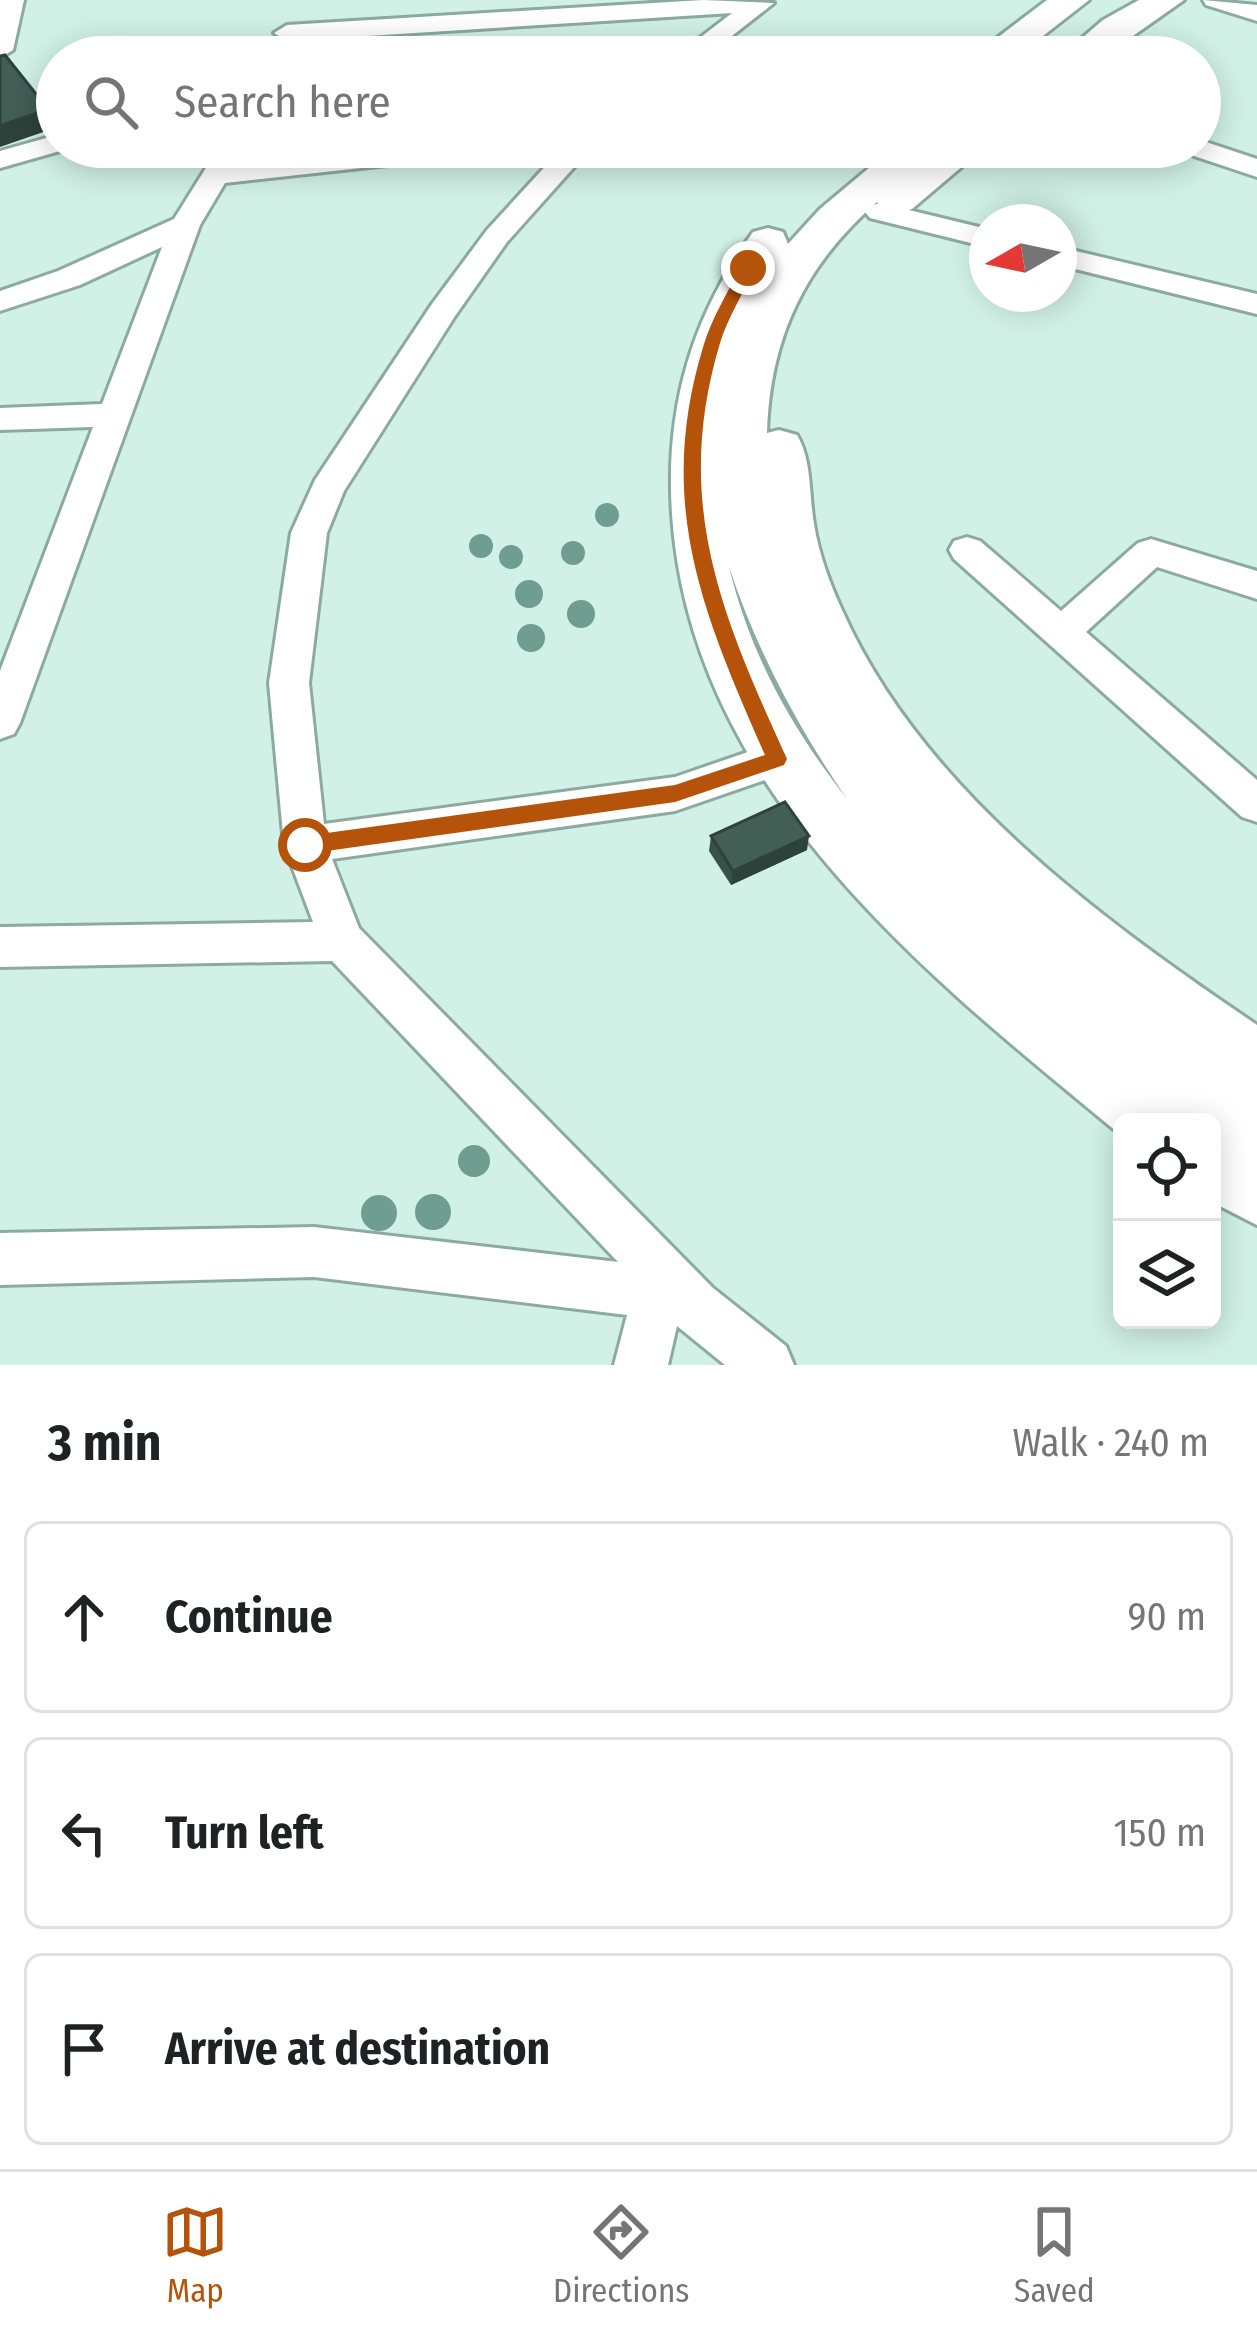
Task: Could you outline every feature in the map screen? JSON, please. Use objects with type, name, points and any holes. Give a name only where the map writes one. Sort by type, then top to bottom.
[{"type":"main road","points":[[1021,36],[1066,4]]},
{"type":"main road","points":[[1050,36],[1058,30],[1066,4]]},
{"type":"main road","points":[[1083,36],[1140,8]]},
{"type":"main road","points":[[1105,36],[1140,8]]},
{"type":"main road","points":[[842,168],[788,215],[748,268],[713,340],[696,416],[692,511],[703,574],[725,642],[777,759],[824,822],[955,957],[1148,1113]]},
{"type":"main road","points":[[893,168],[830,220],[772,303],[746,388],[739,468],[750,554],[770,619],[811,697],[898,823],[1010,941],[1180,1072],[1257,1121]]},
{"type":"main road","points":[[938,168],[880,212],[837,266],[798,327],[778,397],[779,484],[791,550],[815,619],[865,704],[929,792],[1057,916],[1257,1064]]},
{"type":"main road","points":[[1221,1167],[1257,1189]]},
{"type":"street","points":[[0,50],[12,0]]},
{"type":"street","points":[[285,36],[296,0]]},
{"type":"street","points":[[1215,0],[1257,13]]},
{"type":"street","points":[[383,36],[763,2]]},
{"type":"street","points":[[717,36],[763,2]]},
{"type":"street","points":[[0,160],[36,149]]},
{"type":"street","points":[[1221,156],[1257,169]]},
{"type":"street","points":[[0,723],[15,636],[115,415],[185,225],[221,168]]},
{"type":"street","points":[[559,168],[497,236],[443,311],[327,489],[309,532],[289,683],[305,845],[342,940],[677,1300],[767,1365]]},
{"type":"street","points":[[880,212],[969,234]]},
{"type":"street","points":[[0,302],[69,278],[185,225]]},
{"type":"street","points":[[1077,260],[1257,304]]},
{"type":"street","points":[[0,419],[115,415]]},
{"type":"street","points":[[967,550],[1257,806]]},
{"type":"street","points":[[1061,633],[1151,552],[1257,585]]},
{"type":"street","points":[[305,845],[675,794],[777,759]]},
{"type":"street","points":[[0,947],[342,940]]},
{"type":"street","points":[[0,1259],[314,1252],[531,1274],[677,1300]]},
{"type":"street","points":[[640,1365],[677,1300]]},
{"type":"building","points":[[5,55],[36,94],[36,113],[0,126],[0,56]]},
{"type":"building","points":[[785,802],[809,836],[733,871],[711,836]]},
{"type":"route","points":[[305,845],[675,794],[777,759],[725,642],[703,574],[692,511],[696,416],[713,340],[748,268]]}]
